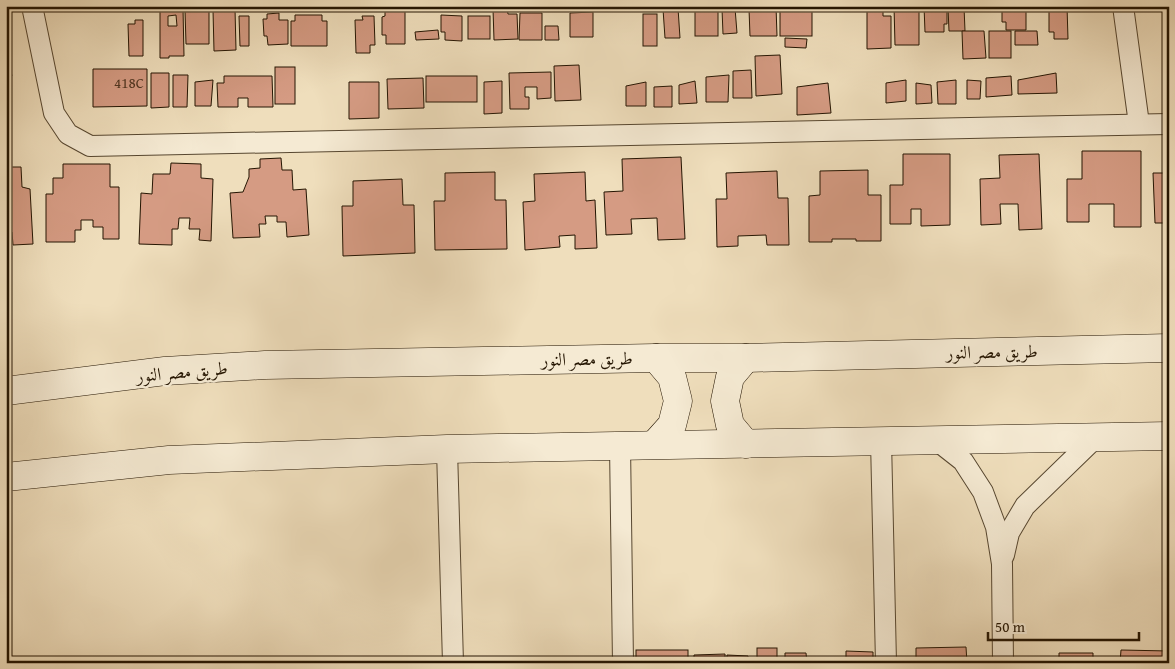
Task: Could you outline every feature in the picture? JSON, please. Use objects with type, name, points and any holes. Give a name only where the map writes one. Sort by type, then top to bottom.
[{"type":"street","points":[[32,6],[54,113],[68,134],[90,146],[1169,124]]},
{"type":"street","points":[[1123,6],[1140,124]]},
{"type":"street","name":"طريق مصر النور","points":[[6,391],[165,372],[265,366],[746,358],[1169,348]]},
{"type":"street","points":[[655,444],[672,425],[678,401],[672,376],[656,358]]},
{"type":"street","points":[[746,358],[730,377],[725,401],[730,425],[746,444]]},
{"type":"street","points":[[6,477],[169,460],[447,449],[1169,436]]},
{"type":"street","points":[[1002,564],[1009,534],[1025,506],[1096,437]]},
{"type":"street","points":[[935,439],[963,461],[983,492],[996,527],[1002,564],[1003,663]]},
{"type":"street","points":[[881,440],[886,663]]},
{"type":"street","points":[[620,445],[623,663]]},
{"type":"street","points":[[447,449],[453,663]]},
{"type":"building","points":[[695,6],[718,6],[718,36],[695,36]]},
{"type":"building","points":[[755,6],[776,6],[777,36],[750,36],[749,9],[755,9]]},
{"type":"building","points":[[780,6],[812,6],[812,36],[780,36]]},
{"type":"building","points":[[867,6],[883,6],[883,16],[891,16],[891,48],[867,49]]},
{"type":"building","points":[[894,6],[919,6],[919,45],[895,45]]},
{"type":"building","points":[[924,6],[947,6],[947,24],[944,24],[944,32],[925,32]]},
{"type":"building","points":[[1002,6],[1026,6],[1026,30],[1006,30],[1006,22],[1002,22]]},
{"type":"building","points":[[1067,6],[1068,39],[1054,39],[1054,32],[1049,32],[1049,7]]},
{"type":"building","points":[[964,7],[965,31],[949,31],[948,8]]},
{"type":"building","points":[[507,8],[508,14],[517,14],[518,39],[494,40],[493,9]]},
{"type":"building","points":[[678,8],[680,38],[665,38],[663,9]]},
{"type":"building","points":[[735,8],[737,33],[723,34],[722,9]]},
{"type":"building","points":[[160,9],[183,9],[184,56],[160,58]],"holes":[[[176,15],[177,26],[168,26],[168,16]]]},
{"type":"building","points":[[235,9],[236,50],[214,51],[213,10]]},
{"type":"building","points":[[185,10],[209,10],[209,44],[186,44]]},
{"type":"building","points":[[405,10],[405,44],[386,44],[386,35],[382,35],[382,17],[385,16],[385,11]]},
{"type":"building","points":[[593,12],[593,37],[570,37],[570,13]]},
{"type":"building","points":[[279,13],[279,20],[288,20],[288,44],[268,45],[267,36],[264,36],[263,19],[267,19],[267,14]]},
{"type":"building","points":[[520,13],[542,13],[542,40],[519,40]]},
{"type":"building","points":[[643,14],[657,14],[657,46],[643,46]]},
{"type":"building","points":[[295,15],[322,15],[322,21],[327,21],[327,46],[291,46],[291,21],[295,21]]},
{"type":"building","points":[[441,15],[462,16],[462,41],[445,40],[445,32],[441,32]]},
{"type":"building","points":[[239,16],[249,16],[249,46],[240,46]]},
{"type":"building","points":[[362,16],[374,16],[375,45],[370,45],[370,53],[356,53],[355,20],[363,20]]},
{"type":"building","points":[[468,16],[490,16],[490,39],[468,39]]},
{"type":"building","points":[[135,20],[143,20],[143,56],[129,56],[128,24],[135,24]]},
{"type":"building","points":[[545,26],[558,26],[559,40],[545,40]]},
{"type":"building","points":[[438,30],[439,39],[416,40],[415,32]]},
{"type":"building","points":[[962,31],[984,31],[986,58],[963,59]]},
{"type":"building","points":[[989,31],[1011,31],[1011,58],[989,58]]},
{"type":"building","points":[[1015,31],[1037,31],[1038,45],[1015,45]]},
{"type":"building","points":[[785,38],[807,39],[806,48],[785,47]]},
{"type":"building","points":[[780,55],[782,94],[756,96],[755,56]]},
{"type":"building","points":[[579,65],[581,100],[555,101],[554,66]]},
{"type":"building","points":[[6,67],[10,67],[12,76],[6,77]]},
{"type":"building","points":[[275,67],[295,67],[295,104],[275,104]]},
{"type":"building","points":[[93,69],[147,69],[147,106],[93,107]]},
{"type":"building","points":[[751,70],[752,98],[733,98],[733,71]]},
{"type":"building","points":[[551,72],[551,98],[537,99],[537,87],[525,87],[525,97],[529,97],[529,109],[510,109],[509,73]]},
{"type":"building","points":[[151,73],[169,73],[169,107],[151,108]]},
{"type":"building","points":[[1056,73],[1057,93],[1018,94],[1018,80]]},
{"type":"building","points":[[173,75],[188,75],[187,107],[173,107]]},
{"type":"building","points":[[729,75],[728,102],[706,102],[706,77]]},
{"type":"building","points":[[224,76],[272,76],[273,107],[248,107],[248,98],[238,98],[238,107],[218,107],[217,83],[224,83]]},
{"type":"building","points":[[426,76],[477,76],[477,102],[426,102]]},
{"type":"building","points":[[1011,76],[1012,95],[986,97],[986,78]]},
{"type":"building","points":[[423,78],[424,108],[388,109],[387,79]]},
{"type":"building","points":[[213,80],[211,106],[195,106],[195,82]]},
{"type":"building","points":[[906,80],[906,101],[886,103],[886,83]]},
{"type":"building","points":[[956,80],[956,104],[938,104],[937,82]]},
{"type":"building","points":[[967,80],[981,81],[980,99],[967,99]]},
{"type":"building","points":[[502,81],[502,113],[484,114],[484,82]]},
{"type":"building","points":[[695,81],[697,103],[679,104],[679,85]]},
{"type":"building","points":[[349,82],[379,82],[379,118],[349,119]]},
{"type":"building","points":[[646,82],[646,106],[626,106],[626,86]]},
{"type":"building","points":[[828,83],[831,113],[797,115],[797,87]]},
{"type":"building","points":[[916,83],[931,85],[932,103],[916,104]]},
{"type":"building","points":[[672,86],[672,107],[654,107],[654,87]]},
{"type":"building","points":[[1082,151],[1141,151],[1141,227],[1114,227],[1114,204],[1089,204],[1089,222],[1067,222],[1067,179],[1082,179]]},
{"type":"building","points":[[903,154],[950,154],[950,225],[921,226],[921,209],[911,209],[911,224],[890,224],[890,185],[903,185]]},
{"type":"building","points":[[1039,154],[1042,229],[1019,230],[1018,204],[1000,204],[1001,224],[981,225],[980,179],[1000,178],[999,155]]},
{"type":"building","points":[[681,157],[685,239],[658,240],[657,218],[631,219],[632,234],[606,235],[604,192],[623,191],[622,159]]},
{"type":"building","points":[[281,158],[282,170],[292,170],[293,190],[306,189],[309,235],[287,237],[286,222],[277,222],[277,216],[265,216],[266,224],[259,224],[260,237],[233,238],[230,193],[243,192],[249,177],[249,169],[260,168],[260,159]]},
{"type":"building","points":[[171,163],[201,164],[201,178],[213,179],[211,241],[199,240],[200,229],[189,229],[190,218],[179,218],[178,229],[172,229],[172,245],[139,244],[141,193],[152,194],[153,174],[170,174]]},
{"type":"building","points":[[63,164],[110,164],[110,187],[119,187],[119,239],[103,239],[103,227],[93,227],[93,220],[81,220],[81,230],[75,230],[75,242],[46,242],[46,194],[53,194],[53,178],[63,178]]},
{"type":"building","points":[[6,167],[21,167],[22,187],[30,189],[33,244],[13,245],[12,232],[6,230]]},
{"type":"building","points":[[868,170],[868,195],[881,195],[881,241],[832,239],[832,242],[809,242],[809,196],[820,195],[820,171]]},
{"type":"building","points":[[777,171],[778,198],[788,198],[789,245],[767,245],[766,235],[738,236],[738,246],[717,247],[716,199],[727,199],[726,173]]},
{"type":"building","points":[[495,172],[495,200],[506,200],[507,249],[435,250],[434,201],[445,201],[445,173]]},
{"type":"building","points":[[585,172],[586,201],[595,200],[597,248],[575,249],[575,235],[559,236],[560,247],[525,250],[523,202],[535,201],[534,174]]},
{"type":"building","points":[[1153,173],[1169,173],[1169,223],[1155,223]]},
{"type":"building","points":[[402,179],[403,205],[414,205],[415,253],[343,256],[342,206],[353,206],[353,181]]},
{"type":"building","points":[[966,647],[967,663],[916,663],[916,648]]},
{"type":"building","points":[[757,648],[777,648],[777,663],[757,663]]},
{"type":"building","points":[[636,650],[688,650],[688,663],[636,663]]},
{"type":"building","points":[[1121,650],[1169,651],[1169,663],[1120,663]]},
{"type":"building","points":[[846,651],[873,652],[873,663],[846,663]]},
{"type":"building","points":[[785,653],[806,653],[807,663],[785,663]]},
{"type":"building","points":[[1059,653],[1093,653],[1093,659],[1108,659],[1108,663],[1059,663]]},
{"type":"building","points":[[725,654],[725,663],[694,663],[694,655]]},
{"type":"building","points":[[727,655],[748,656],[747,663],[727,663]]},
{"type":"building","points":[[360,658],[360,663],[316,663],[316,660]]},
{"type":"building","points":[[450,658],[450,663],[430,663],[430,659]]},
{"type":"building","points":[[247,660],[248,663],[225,663],[225,661]]},
{"type":"building","points":[[106,661],[106,663],[78,663],[78,662]]},
{"type":"building","points":[[188,661],[188,663],[166,663],[166,662]]},
{"type":"building","points":[[544,661],[595,661],[595,663],[544,663]]},
{"type":"building","points":[[821,661],[837,662],[837,663],[820,663]]}]
